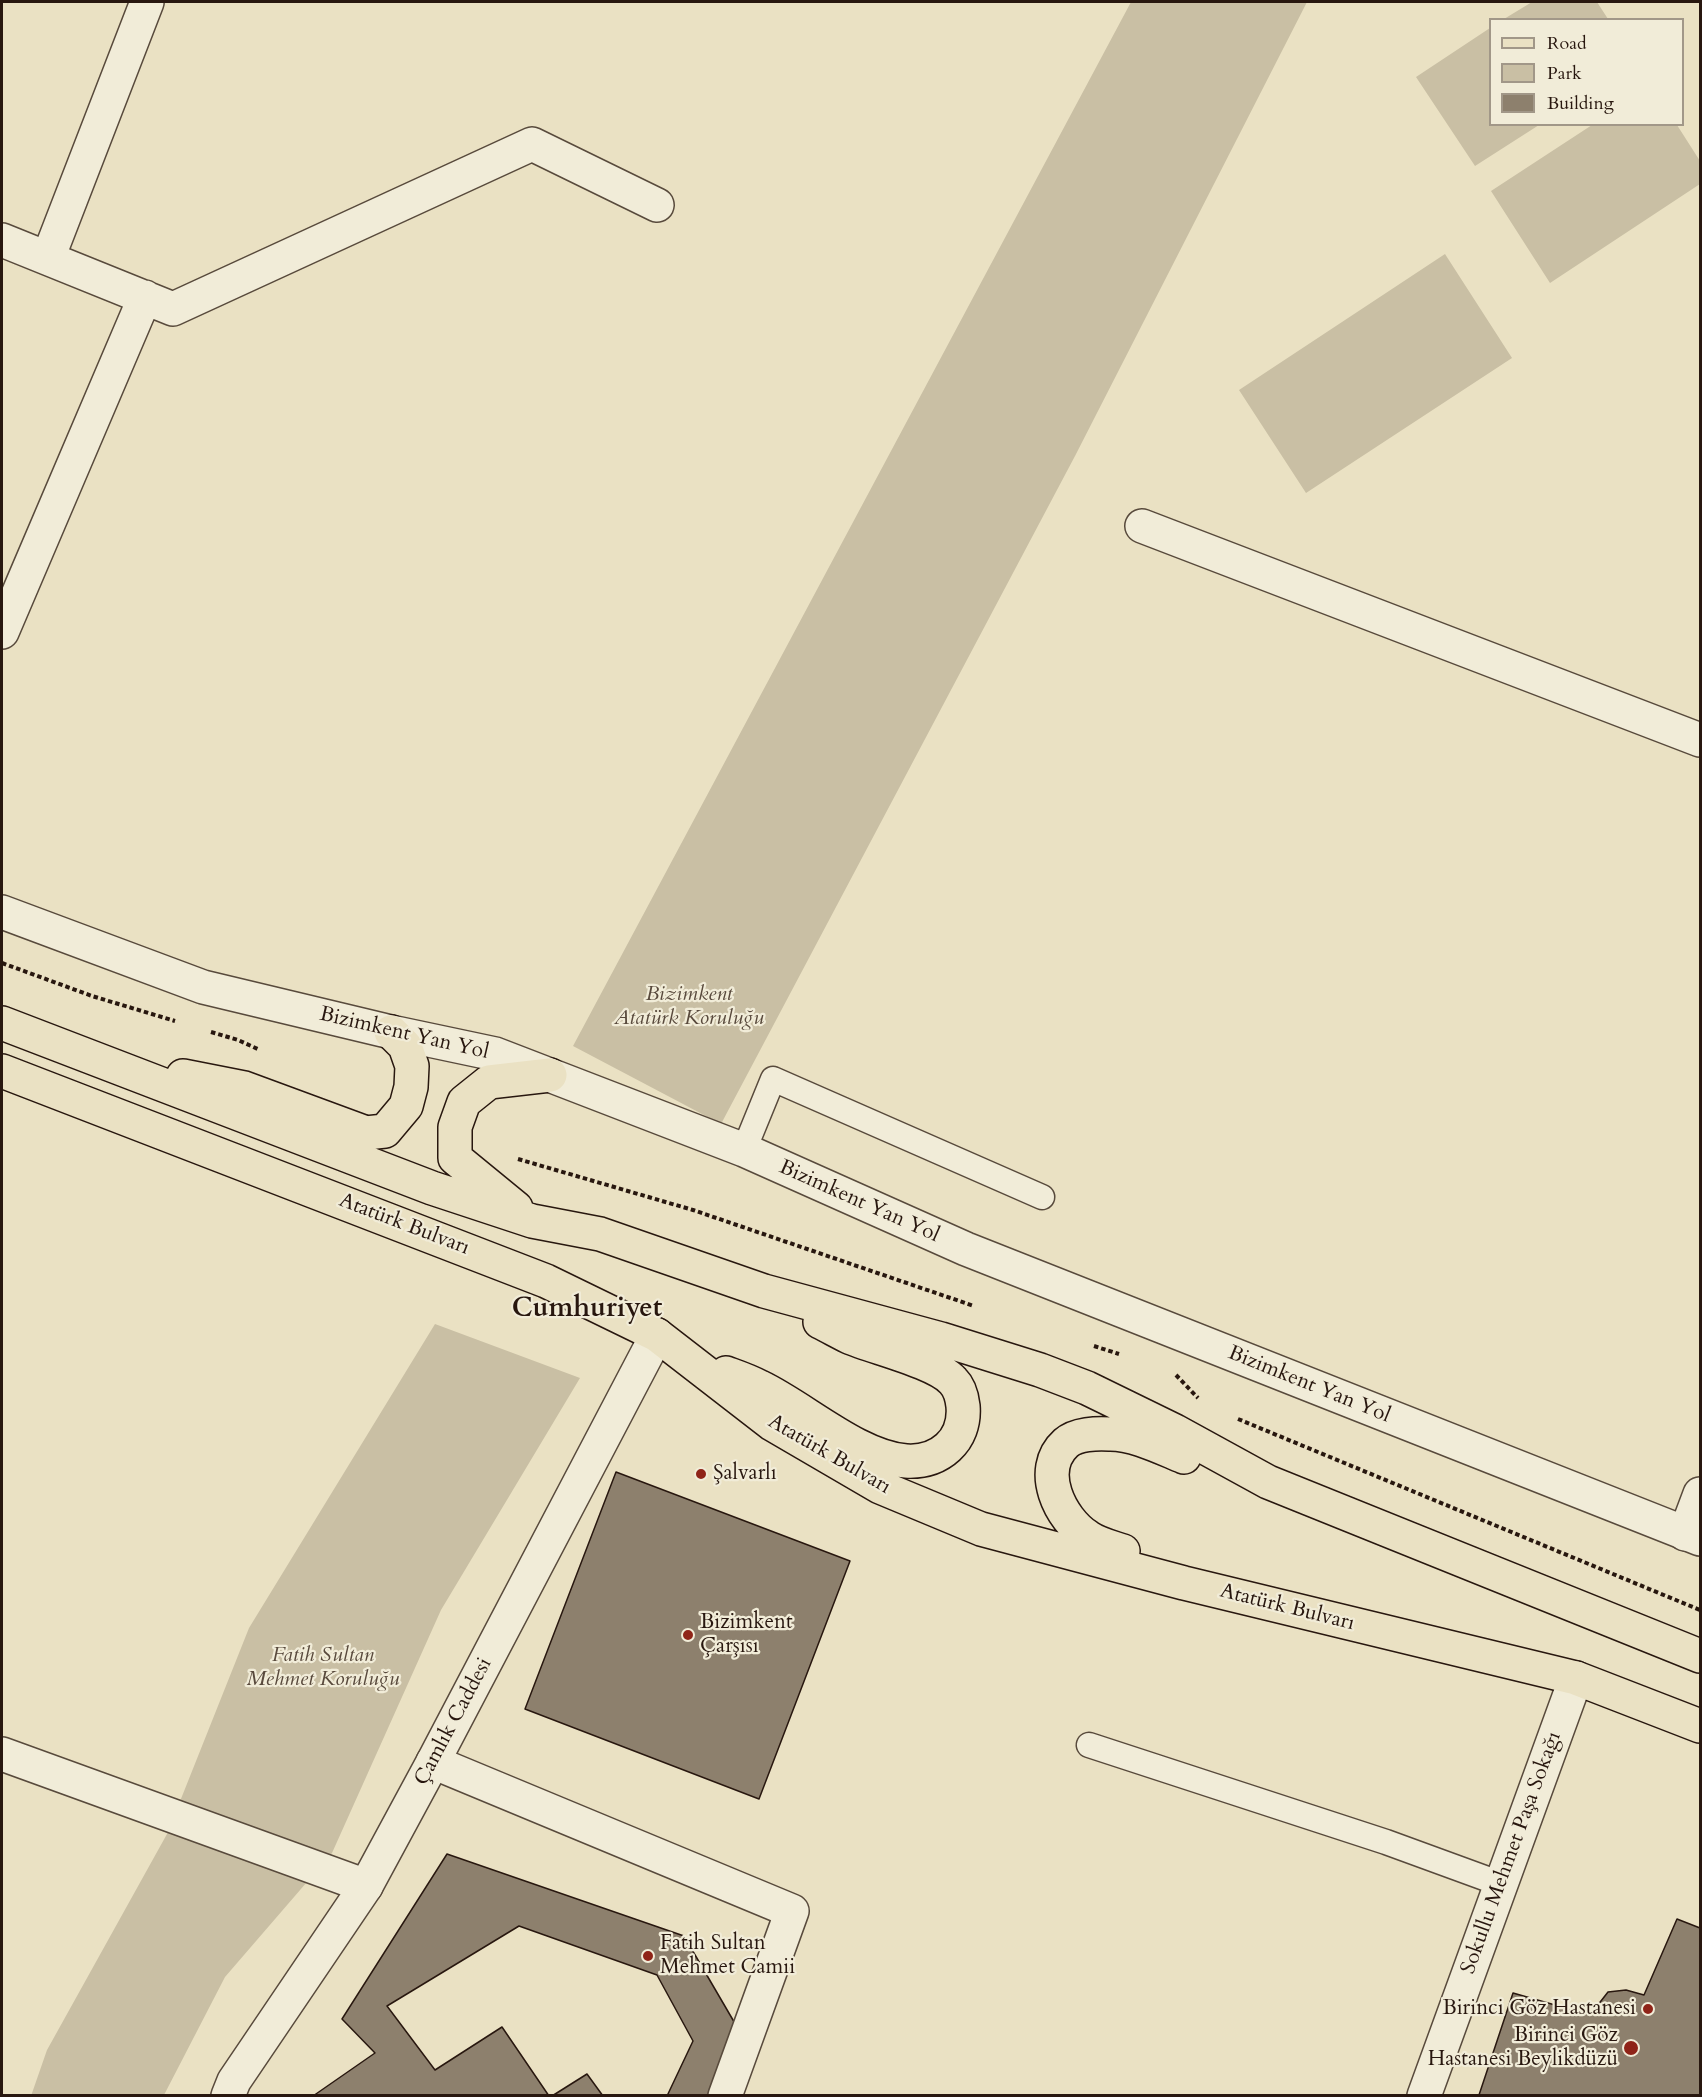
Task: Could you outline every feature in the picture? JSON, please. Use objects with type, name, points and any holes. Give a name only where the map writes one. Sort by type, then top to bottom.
[{"type":"main road","points":[[2,1023],[432,1188],[532,1221],[600,1234],[764,1291],[941,1339],[1087,1388],[1175,1431],[1268,1482],[1701,1656]]},
{"type":"main road","points":[[103,1062],[244,1088],[366,1133],[385,1131],[406,1106],[411,1087],[412,1066],[405,1046],[391,1032]]},
{"type":"main road","name":"Atatürk Bulvarı","points":[[2,1071],[522,1270],[657,1335],[772,1424],[880,1487],[981,1528],[1184,1583],[1576,1678],[1701,1726]]},
{"type":"main road","points":[[532,1221],[455,1158],[454,1127],[464,1102],[489,1082],[550,1075]]},
{"type":"main road","points":[[683,1355],[761,1387],[837,1434],[879,1455],[906,1461],[930,1458],[948,1449],[960,1432],[963,1414],[962,1395],[954,1381],[938,1369],[849,1337],[764,1291]]},
{"type":"main road","points":[[1184,1583],[1159,1564],[1088,1537],[1074,1524],[1057,1502],[1052,1481],[1054,1459],[1066,1442],[1089,1434],[1113,1433],[1142,1440],[1230,1476],[1268,1482]]},
{"type":"street","points":[[48,258],[147,2]]},
{"type":"street","points":[[2,240],[173,309],[532,144],[657,205]]},
{"type":"street","points":[[2,632],[145,297]]},
{"type":"street","points":[[1142,526],[1701,740]]},
{"type":"street","name":"Bizimkent Yan Yol","points":[[2,912],[202,987],[495,1054],[744,1150],[966,1249],[1693,1537]]},
{"type":"street","name":"Çamlık Caddesi","points":[[228,2096],[234,2081],[366,1886],[434,1762],[657,1335]]},
{"type":"street","points":[[1693,1537],[1701,1494]]},
{"type":"street","name":"Sokullu Mehmet Paşa Sokağı","points":[[1424,2096],[1576,1678]]},
{"type":"street","points":[[2,1754],[366,1886]]},
{"type":"street","points":[[434,1762],[792,1911],[725,2096]]},
{"type":"lane","points":[[744,1150],[773,1079],[1042,1197]]},
{"type":"lane","points":[[1089,1745],[1386,1842],[1501,1884]]},
{"type":"path","points":[[2,963],[92,996],[182,1023]]},
{"type":"path","points":[[204,1030],[238,1040],[269,1054]]},
{"type":"green space","name":"Bizimkent Atatürk Koruluğu","points":[[1131,2],[1307,2],[1075,456],[721,1124],[573,1046]]},
{"type":"green space","points":[[1532,2],[1597,2],[1607,18],[1506,18]]},
{"type":"green space","points":[[1489,29],[1489,126],[1537,126],[1475,166],[1416,77]]},
{"type":"green space","points":[[1590,126],[1678,126],[1700,161],[1700,184],[1550,283],[1491,191]]},
{"type":"green space","points":[[1445,254],[1512,358],[1306,493],[1239,390]]},
{"type":"green space","name":"Fatih Sultan Mehmet Koruluğu","points":[[435,1324],[580,1378],[441,1610],[332,1853],[225,1977],[164,2095],[31,2096],[47,2050],[167,1834],[249,1628]]},
{"type":"building","name":"Bizimkent Çarşısı","points":[[616,1472],[850,1561],[759,1799],[525,1709]]},
{"type":"building","name":"Fatih Sultan Mehmet Camii","points":[[447,1854],[684,1936],[740,2032],[712,2096],[667,2096],[693,2041],[657,1975],[519,1926],[387,2006],[435,2070],[502,2027],[549,2096],[313,2096],[375,2053],[342,2019]]},
{"type":"building","name":"Birinci Göz Hastanesi","points":[[1677,1919],[1700,1928],[1700,2096],[1479,2095],[1513,1993],[1590,2015],[1608,1992],[1626,1990],[1644,1995]]},
{"type":"building","points":[[587,2074],[603,2096],[552,2096]]},
{"type":"place","name":"Şalvarlı","points":[[701,1474]]},
{"type":"place","name":"Bizimkent Çarşısı","points":[[688,1635]]},
{"type":"place","name":"Fatih Sultan Mehmet Camii","points":[[648,1956]]},
{"type":"place","name":"Birinci Göz Hastanesi","points":[[1648,2009]]},
{"type":"place","name":"Birinci Göz Hastanesi Beylikdüzü","points":[[1631,2048]]},
{"type":"district","name":"Cumhuriyet","points":[[587,1310]]}]
